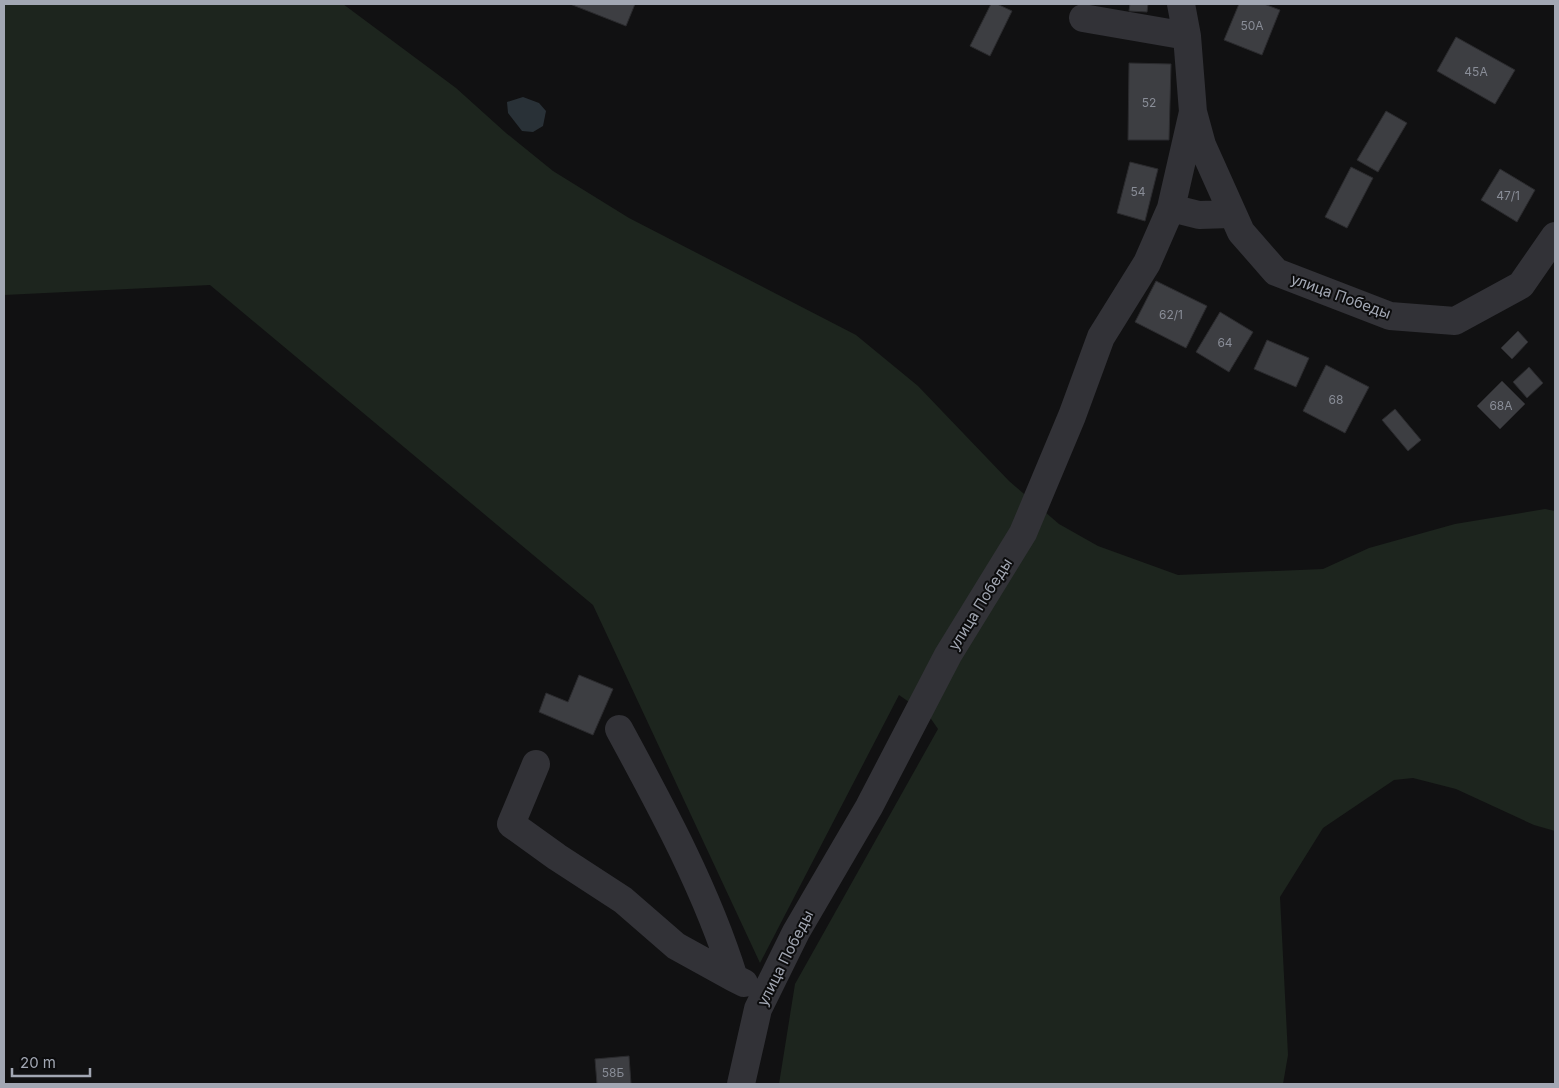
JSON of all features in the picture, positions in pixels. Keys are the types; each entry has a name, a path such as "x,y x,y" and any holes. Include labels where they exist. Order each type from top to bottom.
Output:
{"street":[{"name":"улица Победы","path":"1181,4 1187,36 1192,112 1202,145 1231,214 1241,232 1276,272 1390,316 1455,321 1521,285 1555,236"},
{"path":"1083,18 1187,36"},
{"name":"улица Победы","path":"741,1084 758,1009 796,932 869,807 948,655 1023,533 1072,416 1101,338 1147,262 1171,208 1192,112"},
{"path":"1171,208 1200,215 1231,214"},
{"path":"619,729 691,865 722,940 734,978"},
{"path":"536,764 511,824 623,900 676,946 765,994"}],"shaded area":[{"path":"4,4 343,4 456,88 506,133 553,171 629,218 856,335 918,386 1009,481 1059,524 1098,546 1178,575 1323,569 1369,548 1455,524 1545,509 1555,511 1555,831 1534,825 1456,789 1413,778 1394,780 1323,828 1280,897 1288,1055 1283,1084 779,1084 795,984 938,729 929,716 899,695 760,963 593,605 210,285 4,295"},
{"path":"523,97 539,103 546,111 543,126 533,132 522,131 508,113 507,102"}],"building":[{"path":"570,4 635,4 626,26"},
{"path":"991,4 997,4 1012,11 990,56 970,46"},
{"path":"1130,4 1148,4 1147,12 1129,11"},
{"path":"1239,4 1264,4 1280,10 1262,55 1224,40"},
{"path":"1456,37 1515,70 1495,104 1437,71"},
{"path":"1129,63 1171,64 1169,140 1128,140"},
{"path":"1386,111 1407,123 1378,172 1357,160"},
{"path":"1130,162 1158,169 1145,221 1117,213"},
{"path":"1351,167 1373,178 1347,228 1325,217"},
{"path":"1500,169 1535,190 1517,222 1481,200"},
{"path":"1156,281 1207,306 1186,348 1135,322"},
{"path":"1220,312 1253,332 1229,372 1196,352"},
{"path":"1518,331 1528,342 1512,359 1501,348"},
{"path":"1267,340 1309,358 1296,387 1254,369"},
{"path":"1326,365 1369,387 1345,433 1303,411"},
{"path":"1529,367 1543,383 1527,398 1513,382"},
{"path":"1502,381 1525,404 1500,429 1477,406"},
{"path":"1395,409 1421,440 1408,451 1382,420"},
{"path":"579,675 613,689 593,735 539,712 546,693 568,702"},
{"path":"629,1056 631,1084 597,1084 595,1059"}]}
